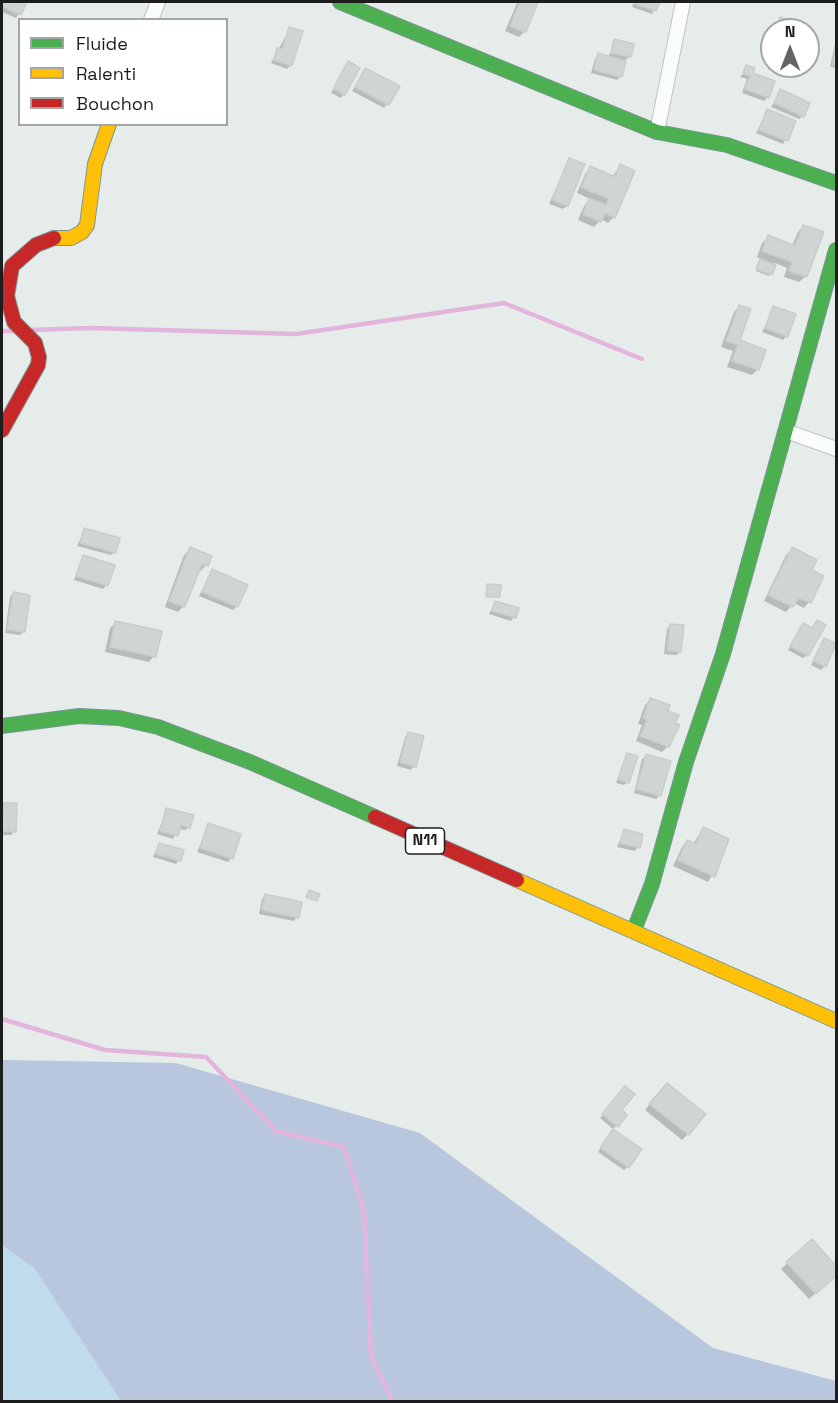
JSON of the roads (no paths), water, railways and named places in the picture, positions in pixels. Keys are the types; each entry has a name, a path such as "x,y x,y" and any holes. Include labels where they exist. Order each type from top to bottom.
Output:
{"main road":[{"path":"340,2 657,132 727,145 837,183"},
{"path":"2,430 38,365 39,357 35,343 14,322 7,296 12,266 36,245 54,238 71,238 82,232 87,225 95,164 108,126"},
{"path":"634,930 652,884 686,762 723,654 837,250"},
{"name":"N11","path":"2,726 79,716 119,718 158,727 250,762 837,1021"}],"street":[{"path":"152,18 158,2"},
{"path":"657,132 683,2"},
{"path":"786,431 837,449"}],"waterway":[{"path":"30,330 92,328 296,334 504,303 642,359"},
{"path":"2,331 13,331"},
{"path":"2,1019 105,1050 206,1057 276,1131 344,1147 364,1211 371,1356 393,1402"}]}
